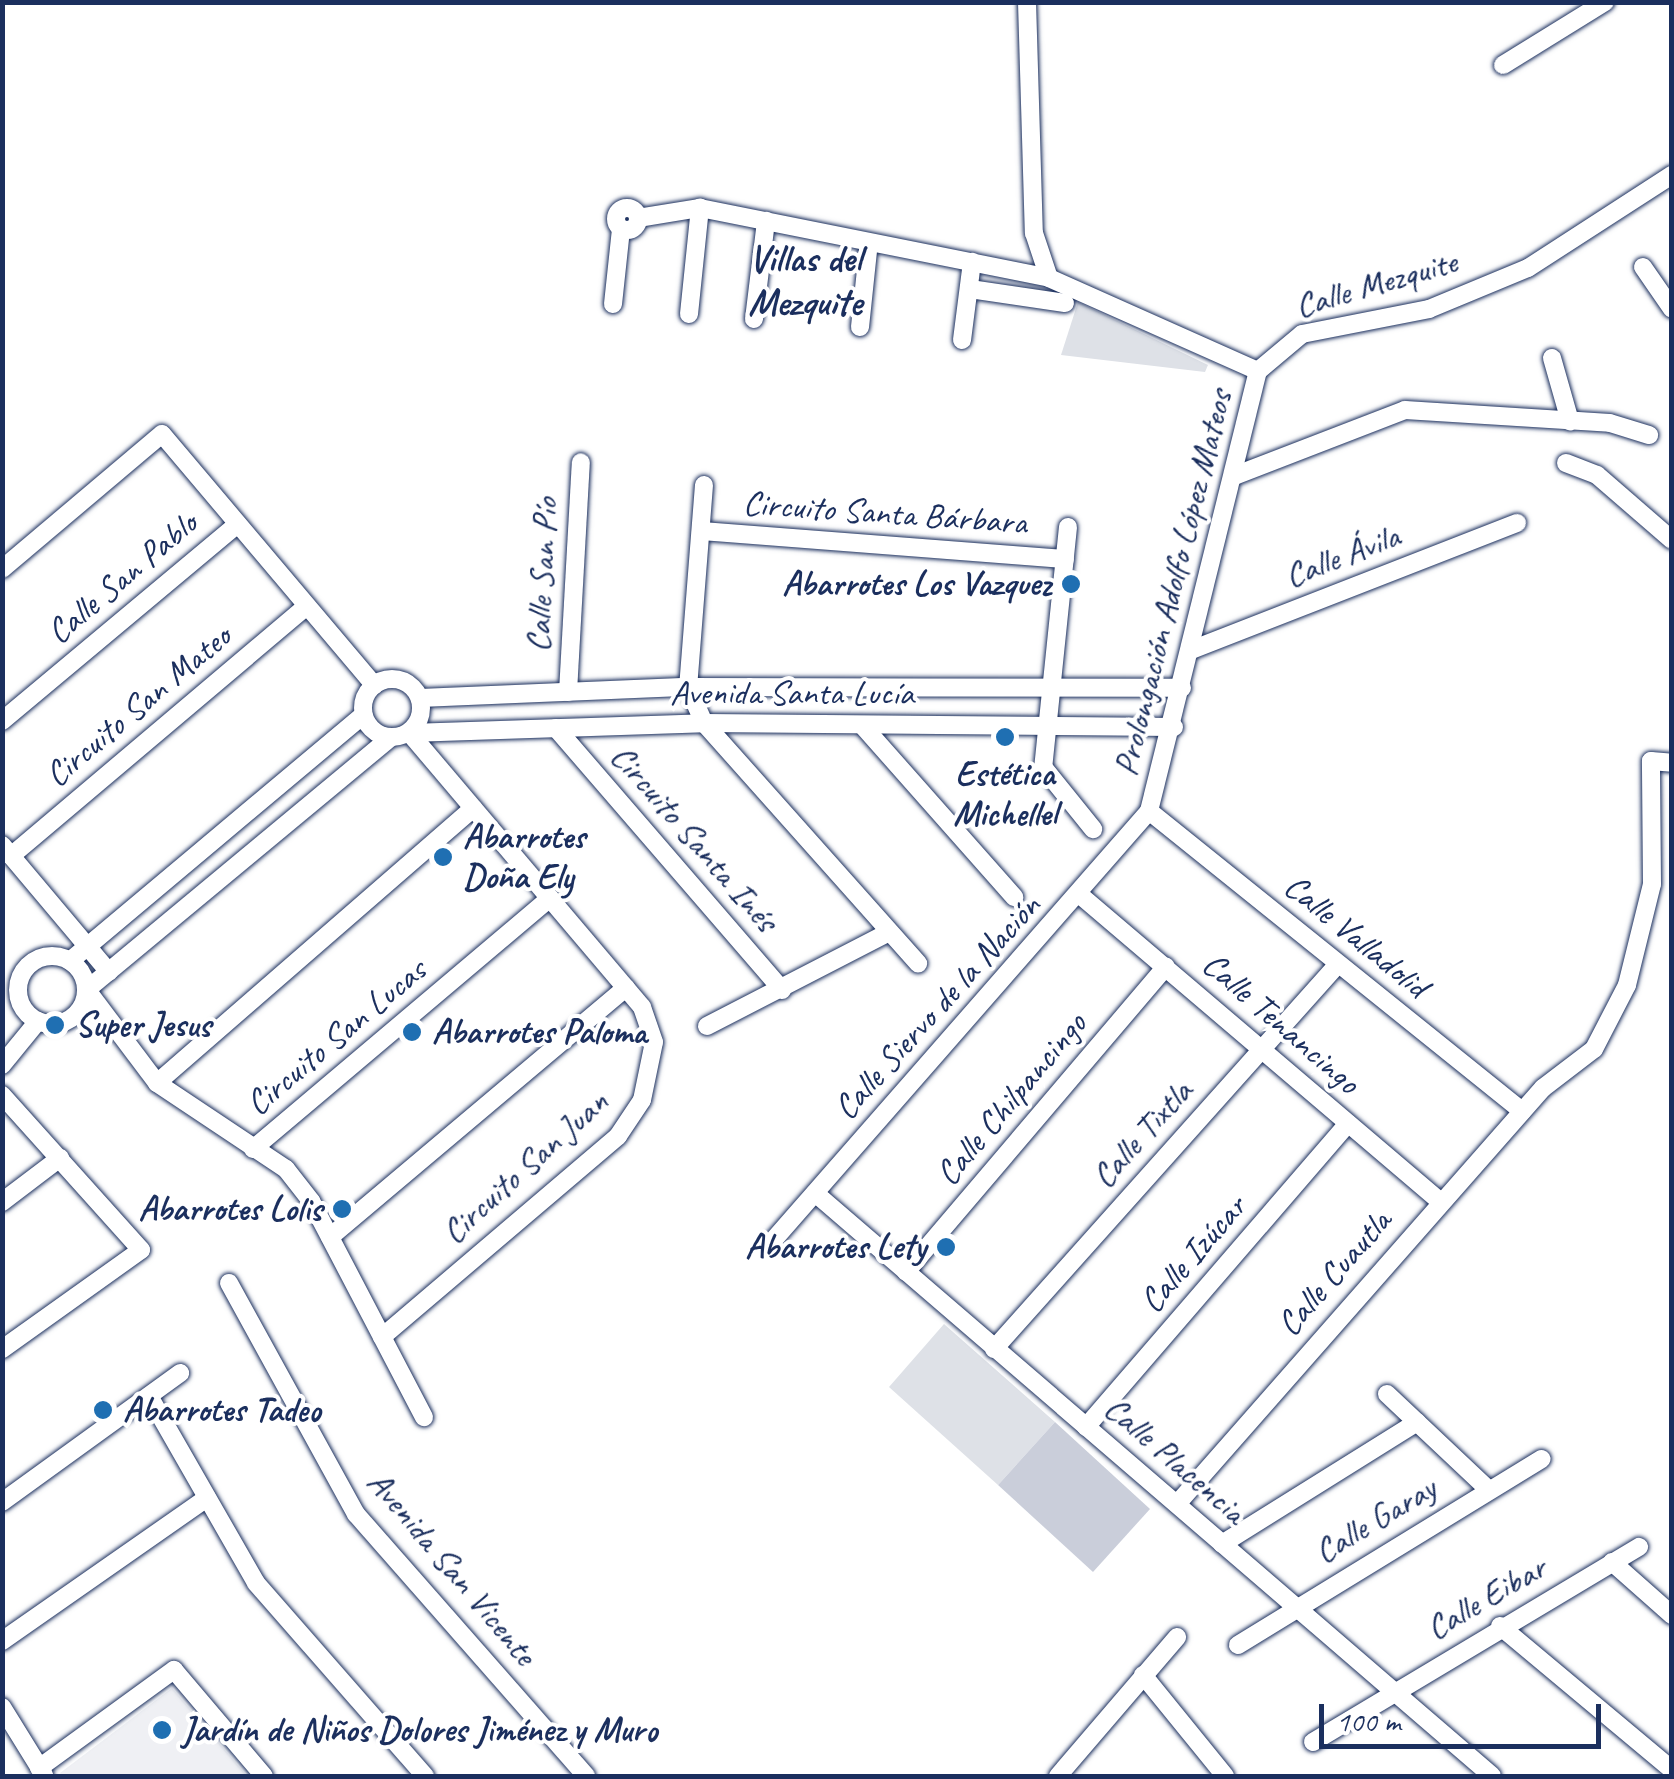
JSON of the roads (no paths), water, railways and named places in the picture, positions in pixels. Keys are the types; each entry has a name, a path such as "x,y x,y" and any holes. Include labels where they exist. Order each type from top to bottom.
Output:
{"street":[{"path":"1027,2 1034,233 1049,278"},
{"path":"1503,65 1606,2"},
{"name":"Calle Mezquite","path":"1258,371 1302,334 1430,310 1528,268 1672,174"},
{"path":"613,304 620,210 638,218 700,208 1049,278 1258,371"},
{"path":"689,314 700,208"},
{"path":"754,319 766,221"},
{"path":"860,327 870,242"},
{"path":"962,340 972,262"},
{"path":"1643,267 1668,298"},
{"path":"970,289 1064,303"},
{"path":"1552,358 1570,421"},
{"name":"Prolongación Adolfo López Mateos","path":"1149,811 1174,728 1258,371"},
{"path":"1234,476 1405,410 1570,421 1649,435"},
{"path":"2,569 162,434 374,685"},
{"name":"Calle San Pío","path":"568,692 581,462"},
{"path":"1566,463 1596,475 1672,540"},
{"name":"Circuito Santa Bárbara","path":"688,687 704,485"},
{"name":"Calle Ávila","path":"1191,650 1517,523"},
{"name":"Calle San Pablo","path":"2,721 238,524"},
{"name":"Circuito Santa Bárbara","path":"1068,527 1043,767 1093,829"},
{"name":"Circuito Santa Bárbara","path":"701,531 1065,559"},
{"name":"Circuito San Mateo","path":"109,972 7,851 307,606"},
{"path":"374,685 400,680 420,698 410,733"},
{"path":"19,985 38,959 70,961 88,947 364,715 374,685"},
{"path":"688,687 704,723 918,964"},
{"name":"Avenida Santa Lucía","path":"420,698 688,687 1182,688"},
{"path":"364,715 390,738"},
{"name":"Avenida Santa Lucía","path":"410,733 704,723 1174,728"},
{"path":"862,724 1014,897"},
{"name":"Circuito Santa Inés","path":"556,728 782,990"},
{"path":"2,1065 38,1021 71,1019 86,990 390,738 410,733"},
{"path":"410,733 626,988"},
{"name":"Calle Cuautla","path":"1177,1504 1543,1088 1594,1050 1627,985 1652,884 1651,761 1672,762"},
{"path":"157,1082 473,808"},
{"name":"Calle Siervo de la Nación","path":"770,1244 1149,811"},
{"name":"Calle Valladolid","path":"1149,811 1522,1111"},
{"path":"222,834 244,860"},
{"name":"Calle Tenancingo","path":"1080,894 1440,1201"},
{"name":"Circuito San Lucas","path":"86,990 157,1082 253,1149 550,898"},
{"path":"707,1026 887,932"},
{"path":"70,961 86,990"},
{"name":"Calle Tixtla","path":"994,1348 1338,964"},
{"name":"Calle Chilpancingo","path":"906,1272 1166,967"},
{"path":"2,972 19,985 38,1021"},
{"name":"Circuito San Juan","path":"330,1237 626,988 654,1042 629,1121 382,1336"},
{"path":"2,1095 140,1250 2,1349"},
{"name":"Calle Izúcar","path":"1086,1427 1348,1123"},
{"path":"253,1149 286,1169 330,1237 424,1417"},
{"path":"2,1202 60,1158"},
{"name":"Calle Placencia","path":"816,1193 1488,1776"},
{"name":"Avenida San Vicente","path":"229,1283 356,1514 586,1776"},
{"path":"2,1502 180,1373"},
{"path":"1387,1394 1489,1490"},
{"path":"149,1396 256,1583 425,1776"},
{"path":"1222,1544 1417,1422"},
{"name":"Calle Garay","path":"1238,1645 1295,1606 1541,1459"},
{"path":"2,1642 207,1498"},
{"name":"Calle Eibar","path":"1312,1742 1392,1690 1639,1547"},
{"path":"1612,1562 1672,1615"},
{"path":"1500,1626 1672,1770"},
{"path":"1058,1776 1177,1637"},
{"path":"2,1708 42,1772 174,1670 264,1776"},
{"path":"1143,1675 1224,1776"}],"place":[{"name":"Abarrotes Los Vazquez","path":"1071,584"},
{"name":"Estética Michellel","path":"1005,737"},
{"name":"Abarrotes Doña Ely","path":"443,857"},
{"name":"Super Jesus","path":"55,1025"},
{"name":"Abarrotes Paloma","path":"412,1032"},
{"name":"Abarrotes Lolis","path":"342,1209"},
{"name":"Abarrotes Lety","path":"946,1247"},
{"name":"Abarrotes Tadeo","path":"103,1410"},
{"name":"Jardín de Niños Dolores Jiménez y Muro","path":"162,1730"}],"district":[{"name":"Villas del Mezquite","path":"805,281"}]}
